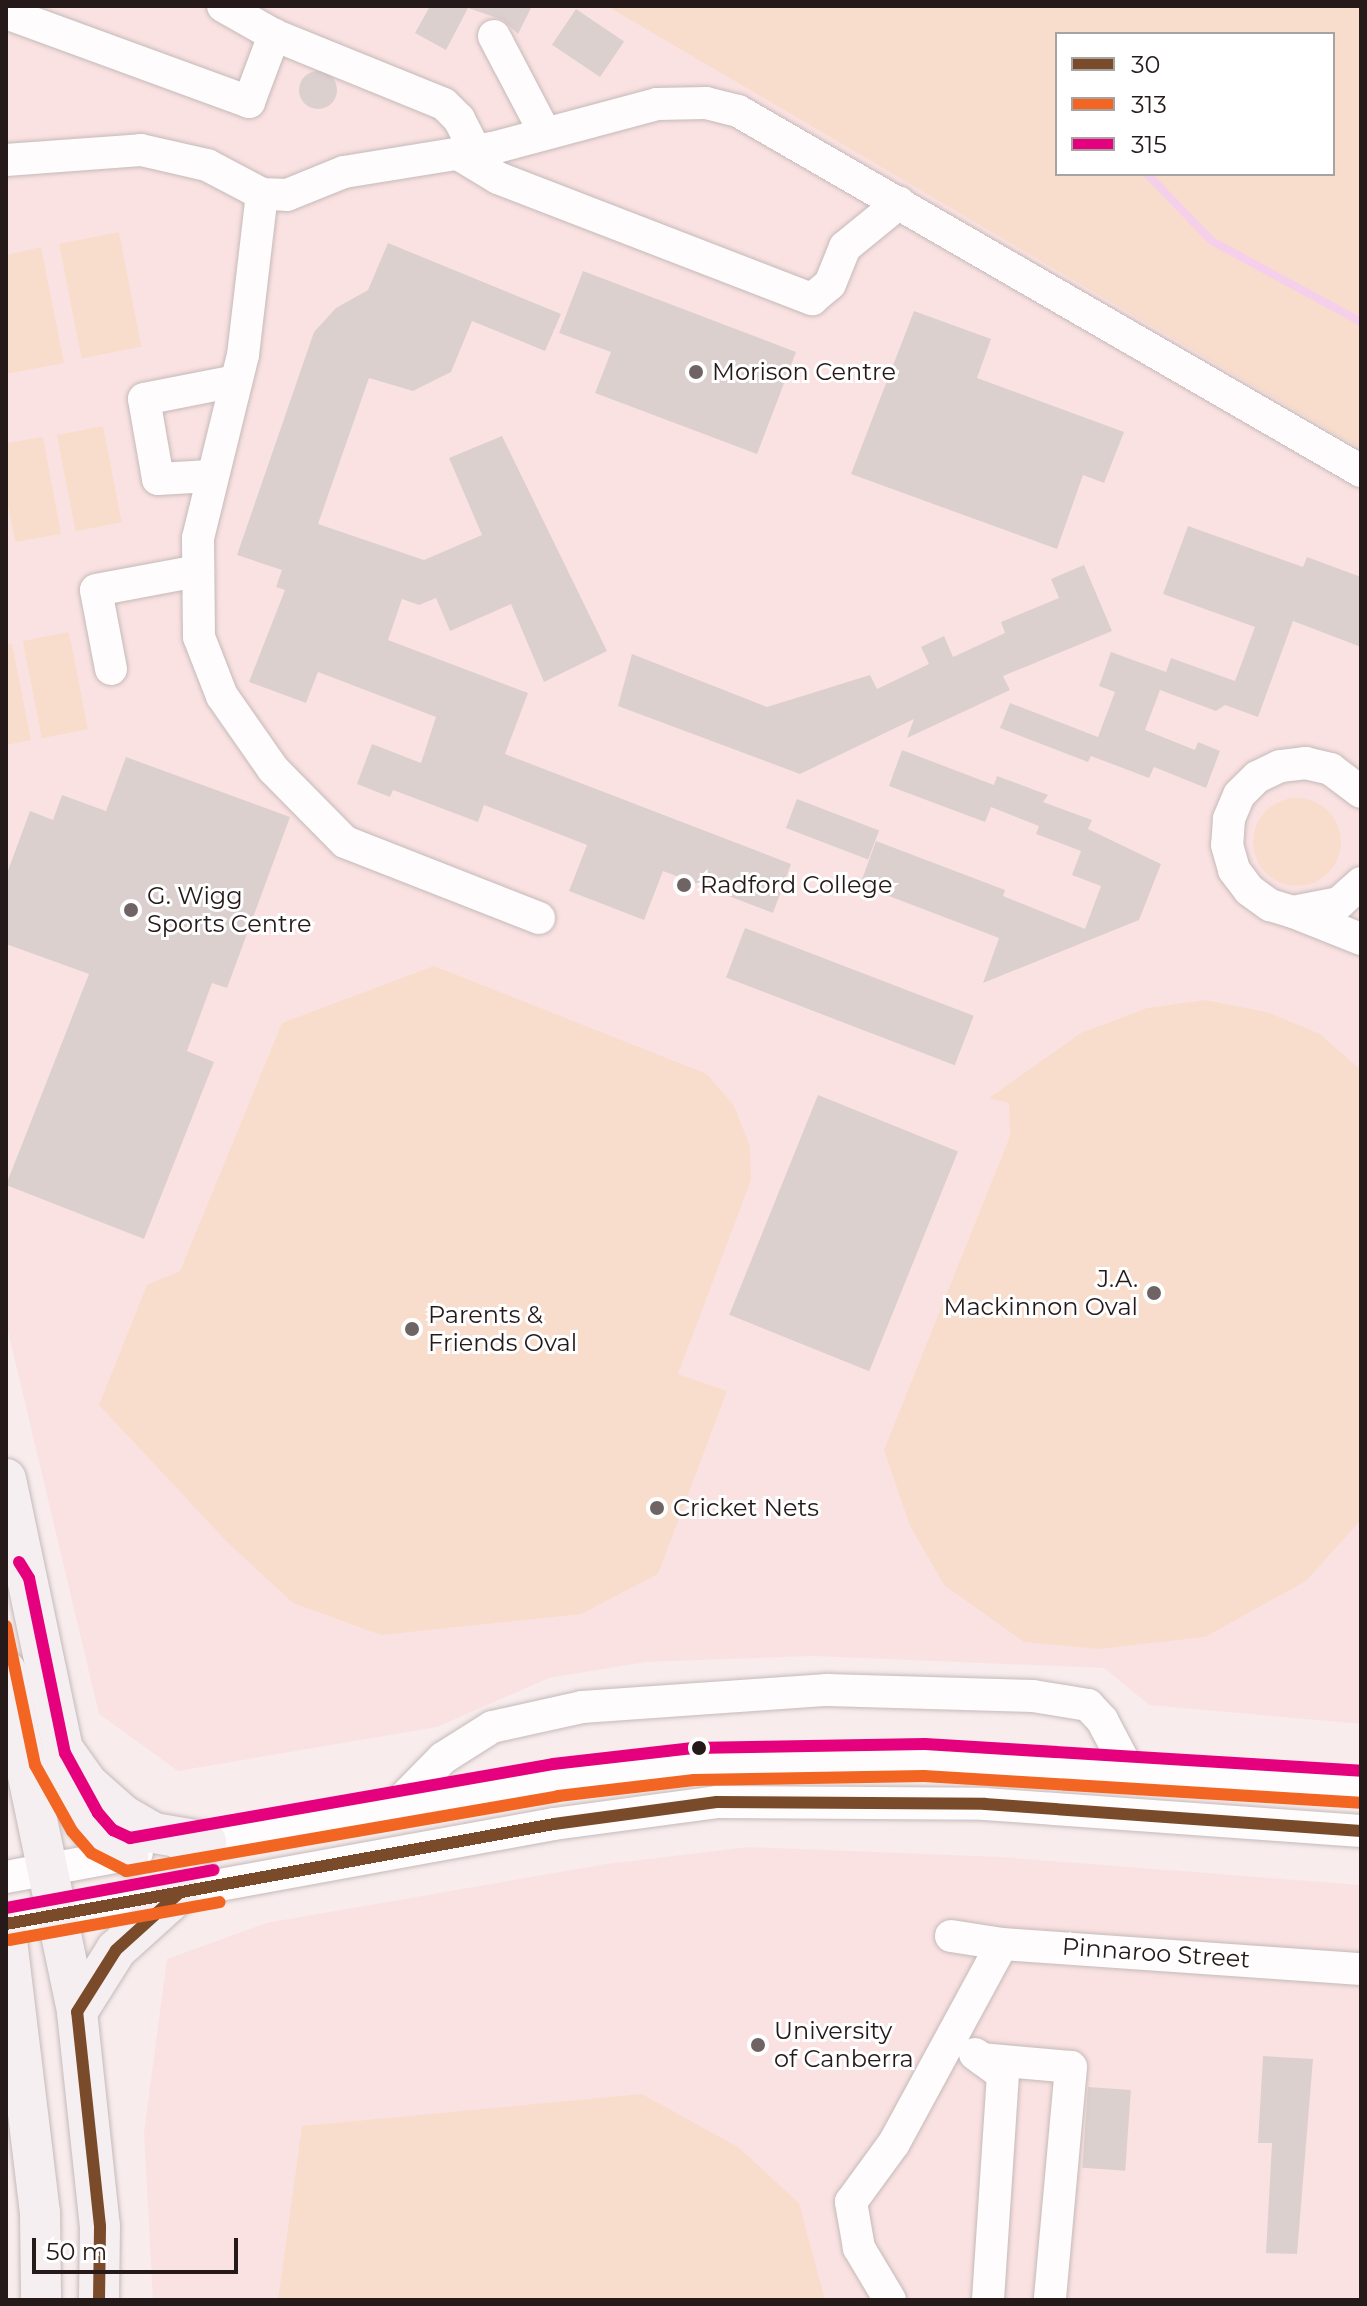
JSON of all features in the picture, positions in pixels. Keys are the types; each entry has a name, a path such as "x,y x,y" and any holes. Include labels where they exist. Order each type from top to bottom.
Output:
{"main road":[{"path":"6,1479 63,1749 88,1784 123,1815 154,1833 206,1842"},
{"path":"6,1572 13,1581 50,1759 85,1822 103,1843 128,1855"},
{"path":"6,1671 77,2012 100,2226 99,2300"},
{"path":"77,2012 116,1950 179,1893"},
{"path":"6,1932 40,2213 41,2300"}],"street":[{"path":"223,6 274,35 444,104 459,119 468,153 498,178 812,299 830,284 845,247 899,203"},
{"path":"6,13 249,102 274,35"},
{"path":"494,36 545,133"},
{"path":"6,160 141,150 207,165 262,194 287,195 344,172 468,153 657,104 706,103 738,111 1361,471"},
{"path":"262,194 236,381 210,476 198,538 199,637 222,696 283,780 345,842 539,918"},
{"path":"210,476 158,479 144,399 236,381"},
{"path":"111,669 96,590 198,571"},
{"path":"1361,792 1331,769 1306,763 1269,771 1239,795 1229,819 1227,845 1234,870 1249,890 1270,905 1361,939"},
{"path":"1293,912 1339,903 1361,883"},
{"path":"394,1808 443,1758 492,1727 582,1707 827,1690 1033,1696 1088,1705 1102,1720 1130,1773"},
{"path":"6,1877 394,1808 693,1764 924,1760 1361,1787"},
{"path":"6,1924 554,1824 717,1802 954,1802 1361,1831"},
{"name":"Pinnaroo Street","path":"951,1936 1002,1944 1361,1969"},
{"path":"890,2300 859,2248 851,2202 894,2143 1002,1944"},
{"path":"951,2035 1003,2074 988,2300"},
{"path":"982,2059 1071,2067 1050,2300"}],"shaded area":[{"name":"Radford College","path":"6,6 611,6 1361,447 1361,1724 1149,1705 1104,1668 814,1656 646,1662 549,1678 437,1727 178,1771 99,1714 6,1323"},
{"path":"607,6 1361,6 1361,449"},
{"path":"119,232 141,347 81,358 59,244"},
{"path":"41,247 64,363 6,374 6,255"},
{"path":"103,426 122,522 76,531 57,435"},
{"path":"43,437 61,534 15,542 6,494 6,443"},
{"path":"69,632 88,729 42,738 23,641"},
{"path":"12,644 31,740 6,745 6,645"},
{"path":"1288,798 1306,798 1322,805 1334,817 1341,833 1341,851 1334,867 1322,879 1306,886 1288,886 1272,879 1260,867 1253,851 1253,833 1260,817 1272,805"},
{"name":"Parents & Friends Oval","path":"434,966 707,1074 734,1106 750,1146 751,1180 678,1374 727,1391 658,1574 581,1614 381,1635 293,1603 228,1543 99,1405 147,1285 180,1271 282,1023"},
{"name":"J.A. Mackinnon Oval","path":"1205,1000 1267,1012 1320,1034 1361,1070 1361,1520 1306,1581 1205,1637 1098,1649 1024,1642 944,1585 910,1526 884,1450 1010,1136 1009,1103 989,1098 1081,1033 1147,1008"},
{"name":"University of Canberra","path":"749,1847 1001,1857 1361,1885 1361,2300 153,2300 144,2132 167,1959 266,1923 606,1864"},
{"path":"642,2094 738,2147 799,2203 825,2300 278,2300 302,2126"}],"building":[{"path":"430,6 532,6 518,34 503,20 468,8 446,50 415,33"},
{"path":"576,9 624,41 600,77 552,45"},
{"path":"318,71 332,76 337,90 332,104 318,109 304,104 299,90 304,76"},
{"path":"388,243 561,314 545,351 472,321 451,372 413,391 369,378 318,524 424,560 482,535 449,458 502,436 607,651 544,682 511,604 450,631 436,598 419,605 402,599 388,640 528,693 505,754 791,864 773,913 663,871 644,920 569,891 587,845 484,805 478,822 393,790 390,797 357,784 372,744 421,763 436,717 318,672 306,703 249,682 285,590 276,587 282,570 237,555 314,332 336,308 368,290"},
{"name":"Morison Centre","path":"583,271 796,352 757,454 595,393 611,352 559,333"},
{"path":"914,311 991,339 977,378 1124,432 1104,483 1083,475 1057,549 851,474"},
{"path":"1188,526 1303,567 1307,557 1361,577 1361,647 1293,621 1258,717 1225,705 1216,711 1160,690 1145,730 1195,750 1198,742 1220,751 1206,788 1154,767 1149,778 1091,756 1088,762 1000,728 1010,703 1098,737 1115,692 1099,686 1111,652 1166,672 1171,658 1235,681 1255,627 1163,594"},
{"path":"1084,565 1112,631 1003,676 1010,690 907,738 914,719 800,774 618,706 632,654 767,707 870,675 877,689 929,664 921,647 944,636 953,657 1005,633 1001,622 1059,598 1051,579"},
{"path":"902,750 994,785 997,776 1048,795 1043,802 1092,820 1088,829 1161,864 1139,920 983,983 999,938 860,885 876,841 1005,890 1003,896 1085,929 1101,886 1072,875 1081,851 1036,834 1039,826 991,807 985,822 889,786"},
{"path":"126,757 290,817 227,988 212,983 187,1051 214,1062 144,1239 6,1185 89,974 6,944 6,876 30,811 53,820 62,795 106,811"},
{"path":"797,799 879,831 868,859 786,828"},
{"path":"745,928 974,1016 955,1065 726,977"},
{"path":"818,1095 958,1152 869,1371 729,1315"},
{"path":"1263,2056 1313,2059 1297,2254 1266,2253 1272,2143 1258,2143"},
{"path":"1088,2087 1131,2090 1125,2171 1082,2168"}],"waterway":[{"path":"1149,176 1212,241 1361,322"}],"transit line":[{"name":"315","path":"19,1562 29,1578 65,1753 98,1813 113,1830 130,1838 553,1764 693,1748 925,1744 1361,1771"},
{"name":"313","path":"6,1626 35,1765 72,1831 91,1853 126,1871 558,1796 694,1780 924,1776 1360,1803"},
{"name":"30","path":"6,1924 554,1824 717,1802 985,1804 1361,1831"},
{"name":"315","path":"6,1908 214,1870"},
{"name":"30","path":"99,2300 100,2226 77,2012 116,1950 179,1893"},
{"name":"313","path":"9,1940 220,1902"}],"place":[{"name":"Morison Centre","path":"696,372"},
{"name":"Radford College","path":"684,885"},
{"name":"G. Wigg Sports Centre","path":"131,910"},
{"name":"J.A. Mackinnon Oval","path":"1154,1293"},
{"name":"Parents & Friends Oval","path":"412,1329"},
{"name":"Cricket Nets","path":"657,1508"},
{"name":"University of Canberra","path":"758,2045"}]}
